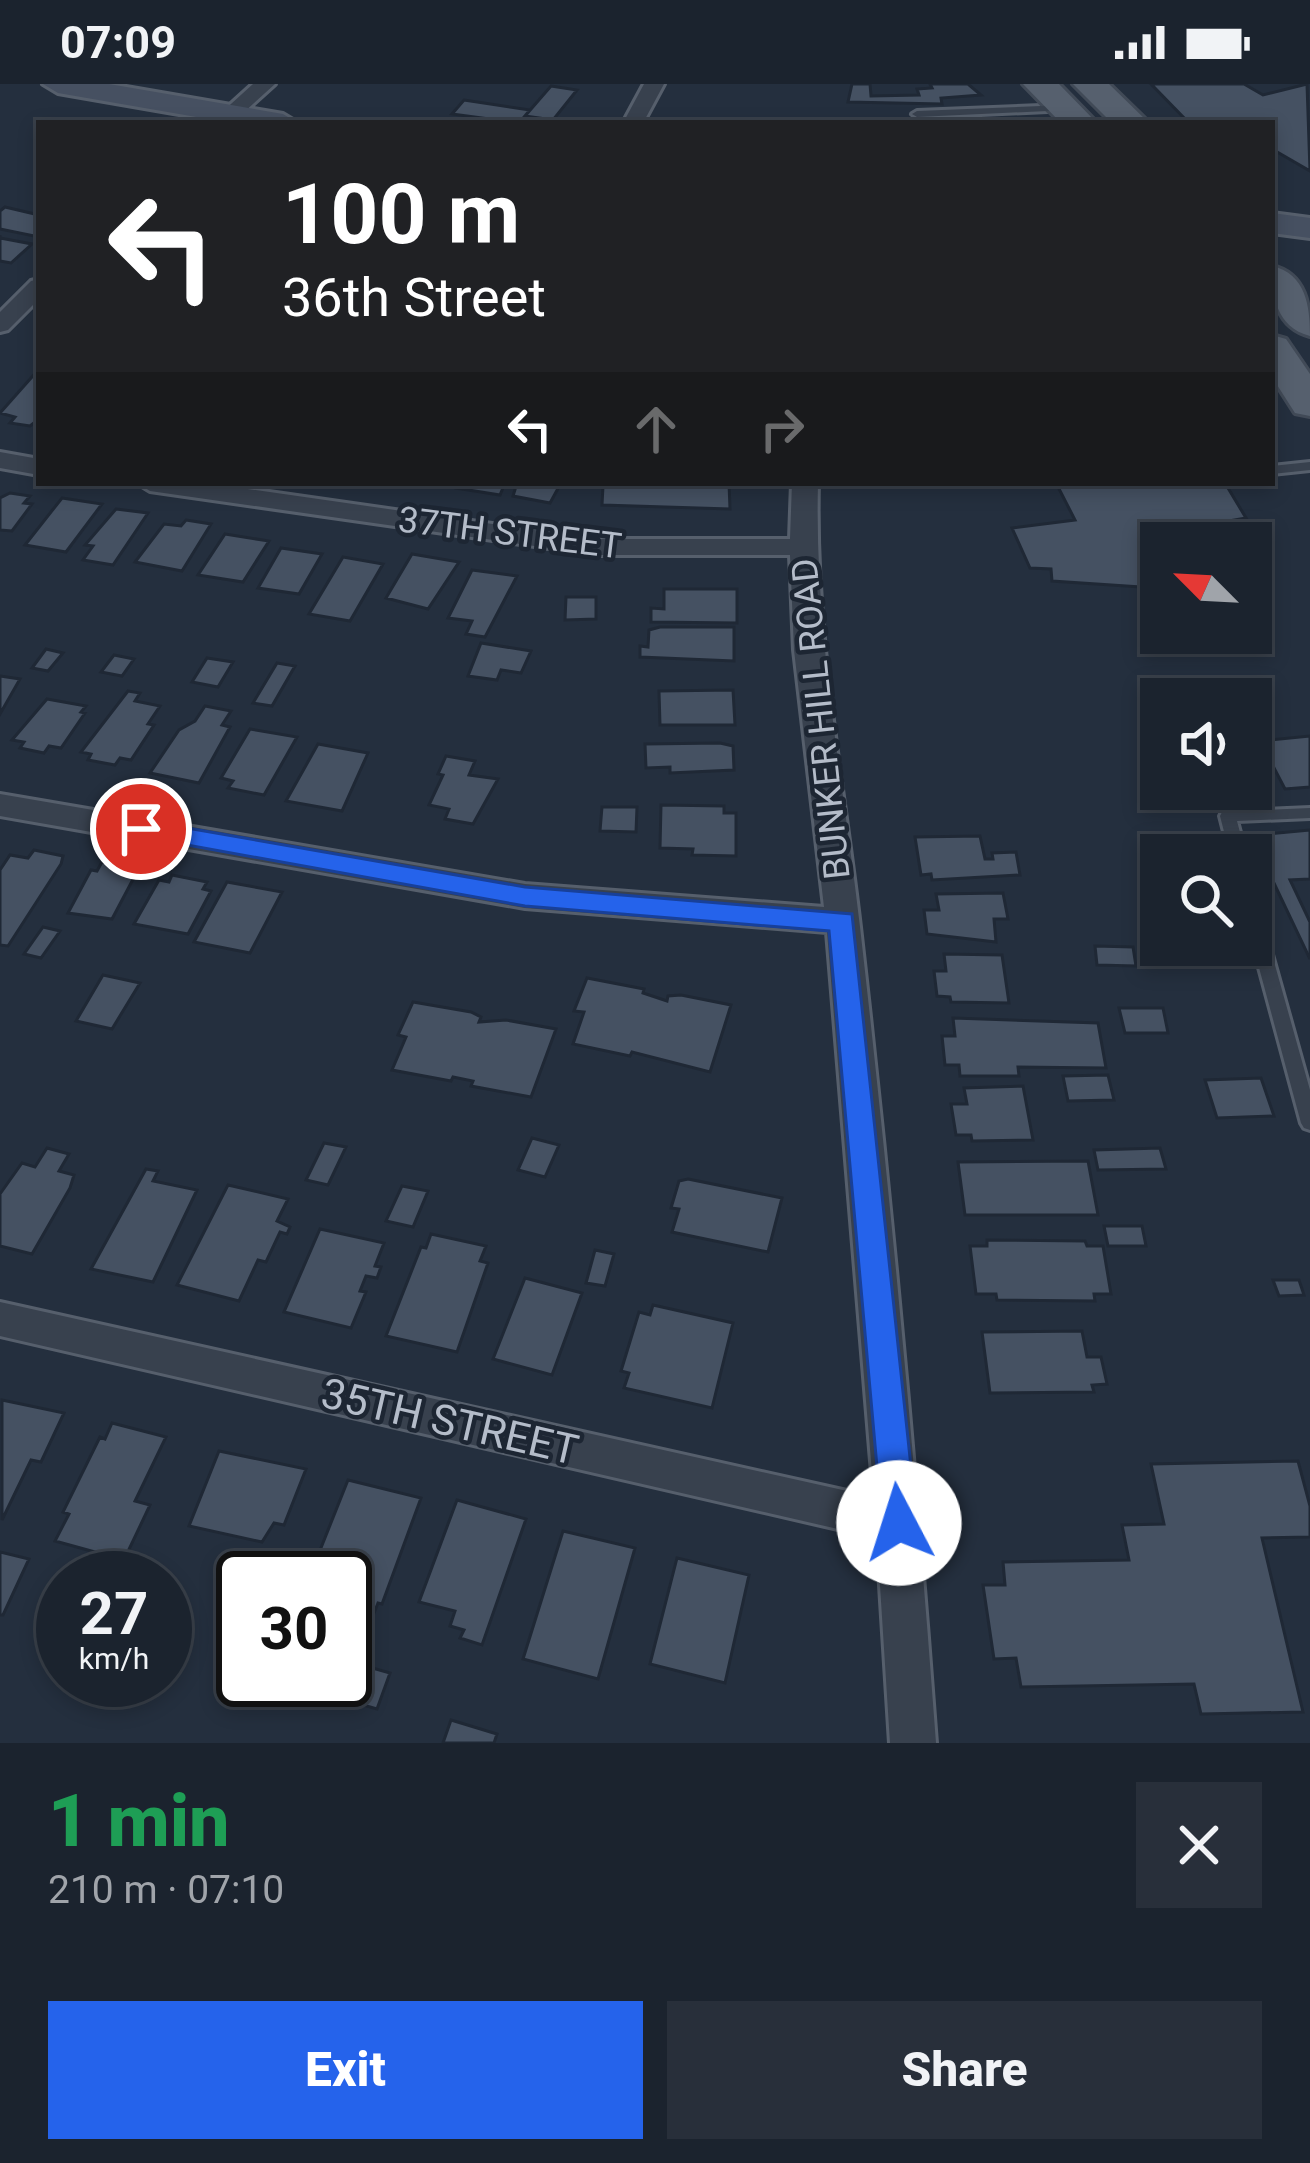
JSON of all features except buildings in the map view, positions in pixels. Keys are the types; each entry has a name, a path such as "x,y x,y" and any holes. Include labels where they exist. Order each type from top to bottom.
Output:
{"main road":[{"path":"58,84 224,119"},
{"path":"1069,100 1124,120"},
{"path":"1275,223 1310,228"},
{"path":"1275,234 1310,239"},
{"path":"1275,281 1310,324"},
{"path":"1276,358 1310,404"}],"street":[{"path":"224,119 266,84"},
{"path":"635,120 654,84"},
{"path":"0,325 36,289"},
{"path":"0,460 36,466"},
{"name":"37TH STREET","path":"171,486 598,547 800,547"},
{"name":"BUNKER HILL ROAD","path":"805,486 800,547 842,922 899,1523 913,1743"},
{"path":"0,805 525,896 842,922"},
{"name":"35TH STREET","path":"0,1319 899,1523"}],"lane":[{"path":"917,114 1015,112 1069,100"},
{"path":"1015,112 1022,120"},
{"path":"1275,470 1310,466"},
{"path":"1233,834 1228,815 1310,813"},
{"path":"1267,966 1310,1124"}],"route":[{"path":"141,829 525,896 842,922 899,1523"}]}
